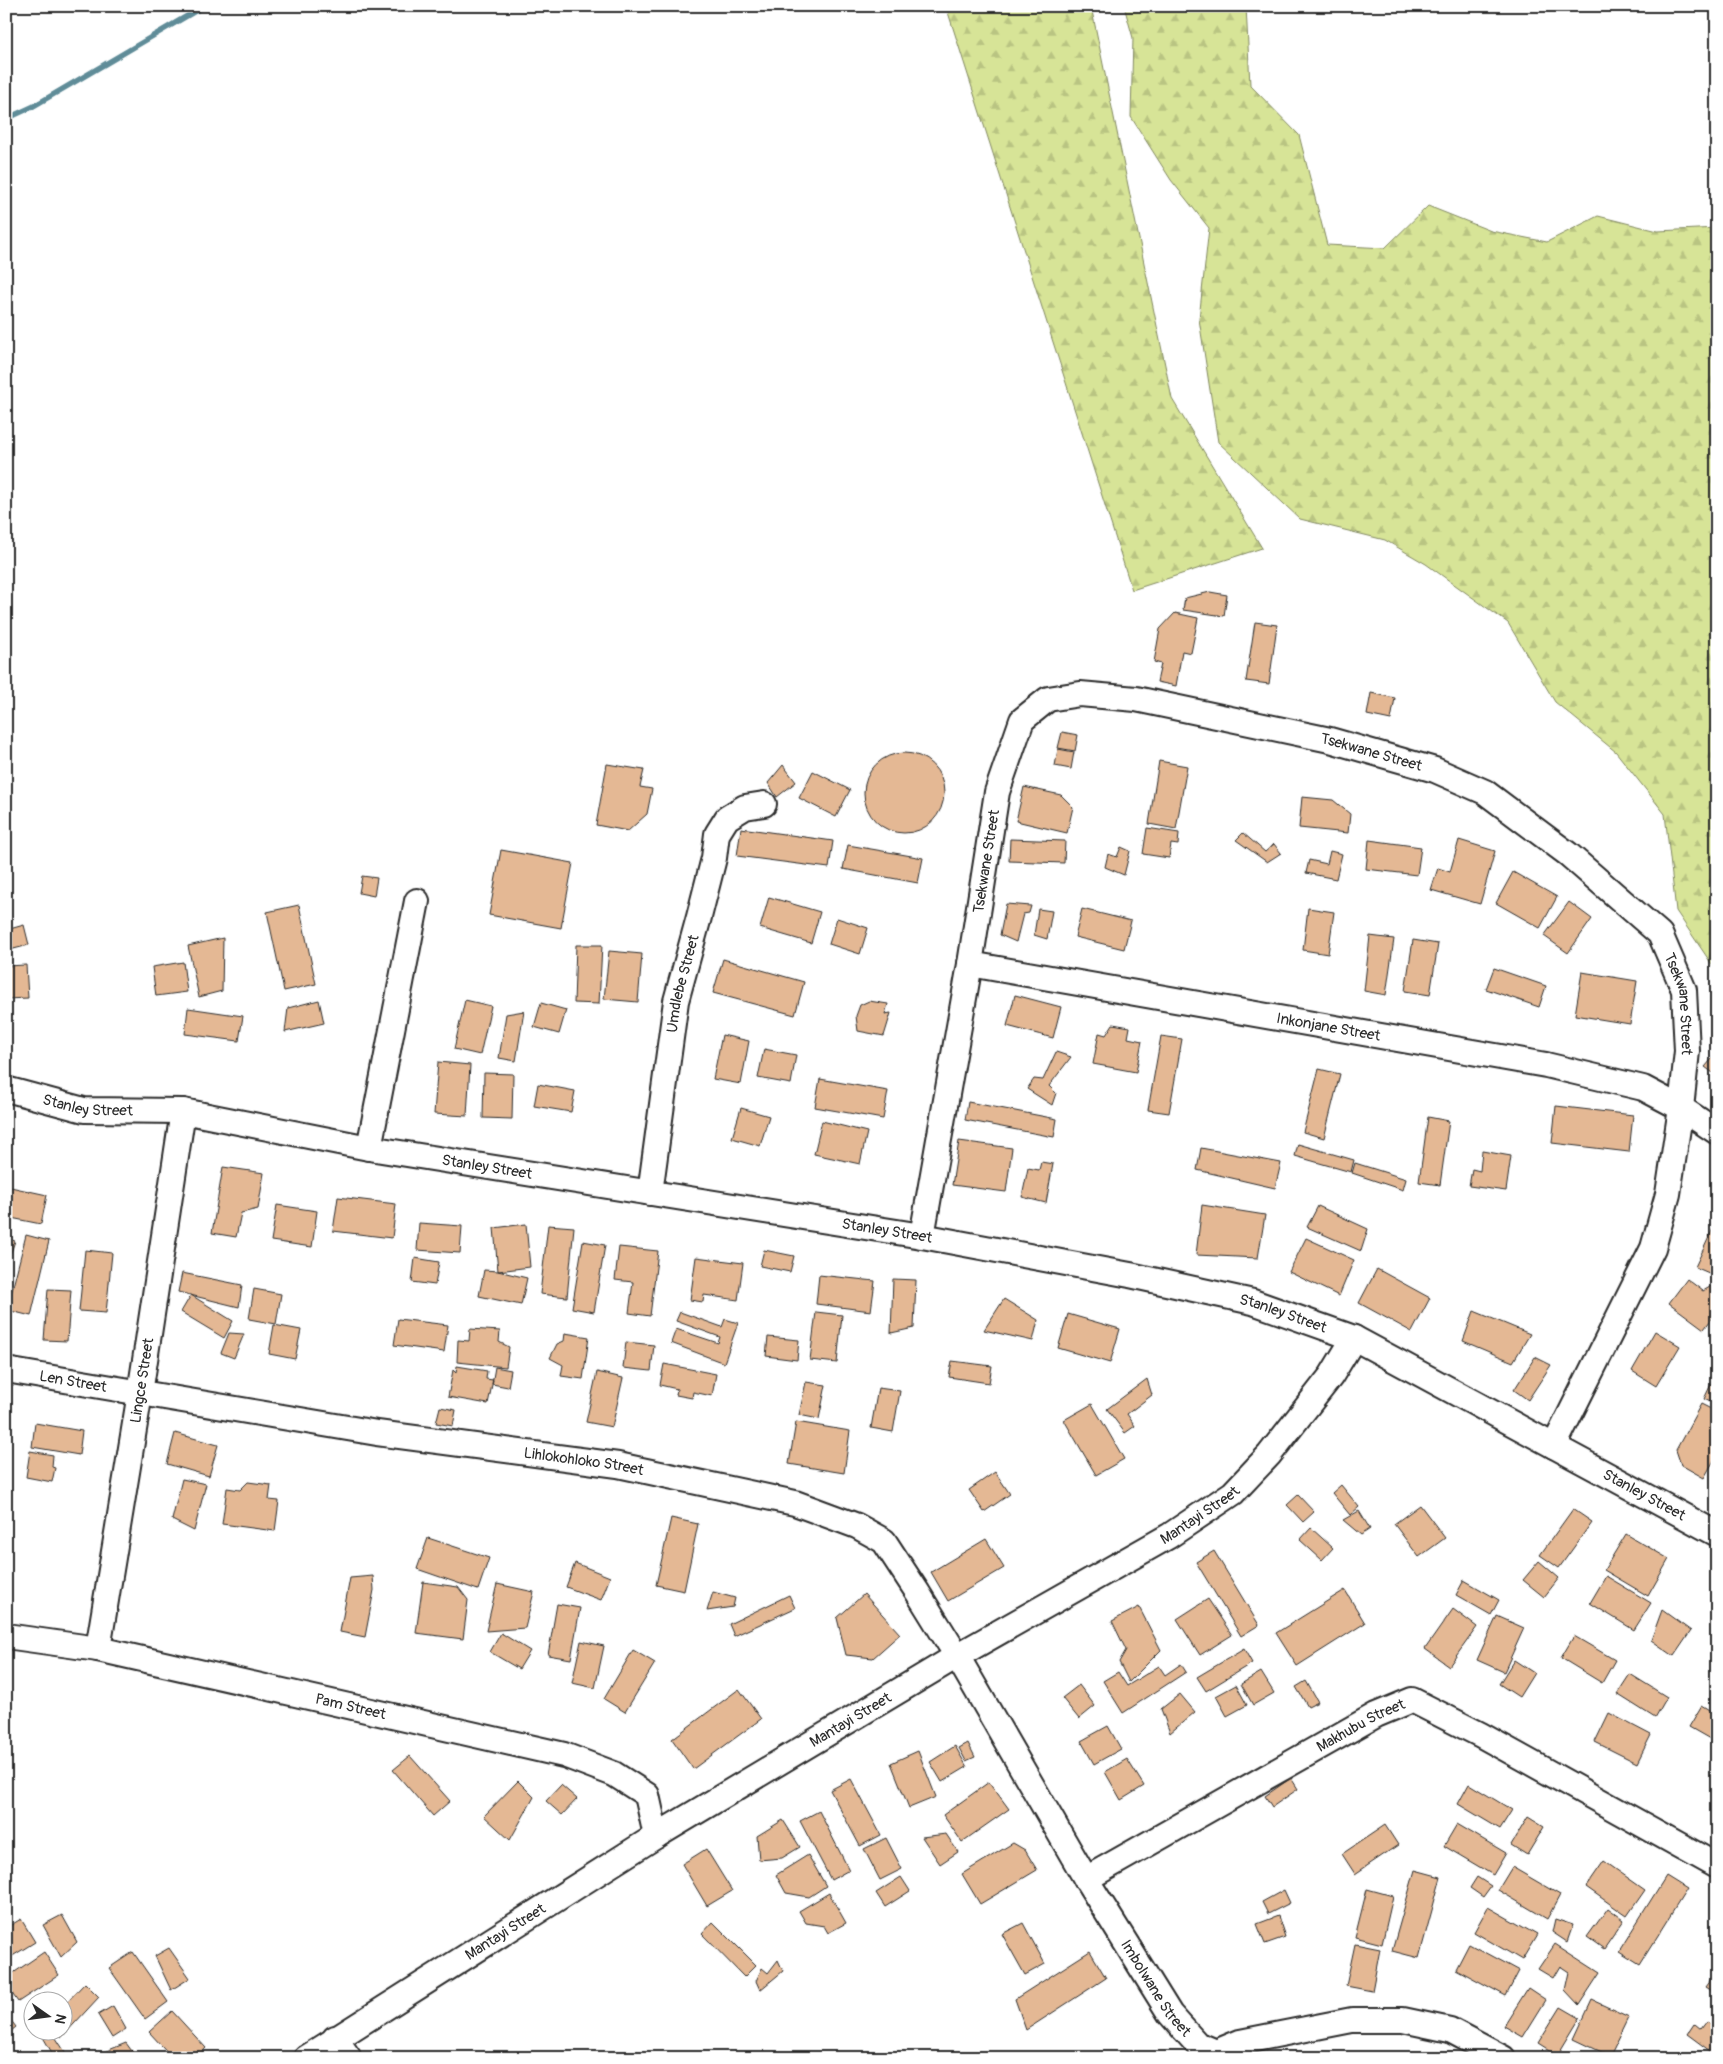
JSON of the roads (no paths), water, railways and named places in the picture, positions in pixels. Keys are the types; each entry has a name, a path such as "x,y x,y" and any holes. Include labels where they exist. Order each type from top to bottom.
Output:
{"street":[{"name":"Tsekwane Street","path":"922,1236 970,964 997,792 1022,720 1048,700 1080,694 1136,699 1339,743 1435,770 1493,797 1568,854 1660,934 1684,990 1687,1051 1681,1108 1668,1194 1653,1248 1554,1446"},
{"name":"Umdlebe Street","path":"650,1194 676,1001 704,900 714,858 717,834 727,818 745,807 764,804"},
{"path":"369,1148 418,901"},
{"name":"Inkonjane Street","path":"970,964 1546,1065 1643,1088 1681,1108 1717,1132"},
{"name":"Stanley Street","path":"6,1089 84,1110 183,1111 369,1148 922,1236 1130,1275 1253,1302 1354,1338 1717,1534"},
{"name":"Lingce Street","path":"98,1648 140,1393 183,1111"},
{"name":"Mantayi Street","path":"306,2058 656,1836 957,1656 1169,1536 1233,1493 1269,1455 1325,1384 1354,1338"},
{"name":"Len Street","path":"6,1370 140,1393"},
{"name":"Lihlokohloko Street","path":"140,1393 377,1433 618,1465 795,1503 857,1526 884,1541 957,1656"},
{"name":"Pam Street","path":"6,1636 98,1648 564,1755 614,1774 647,1795 656,1836"},
{"name":"Imbolwane Street","path":"957,1656 1086,1879 1170,2014 1197,2044 1216,2052 1240,2042 1352,2020 1403,2020 1450,2030 1503,2058"},
{"name":"Makhubu Street","path":"1086,1879 1376,1715 1412,1700 1481,1735 1716,1863"},
{"path":"335,2038 349,2058"}],"waterway":[{"path":"6,119 32,107 204,6"}]}
